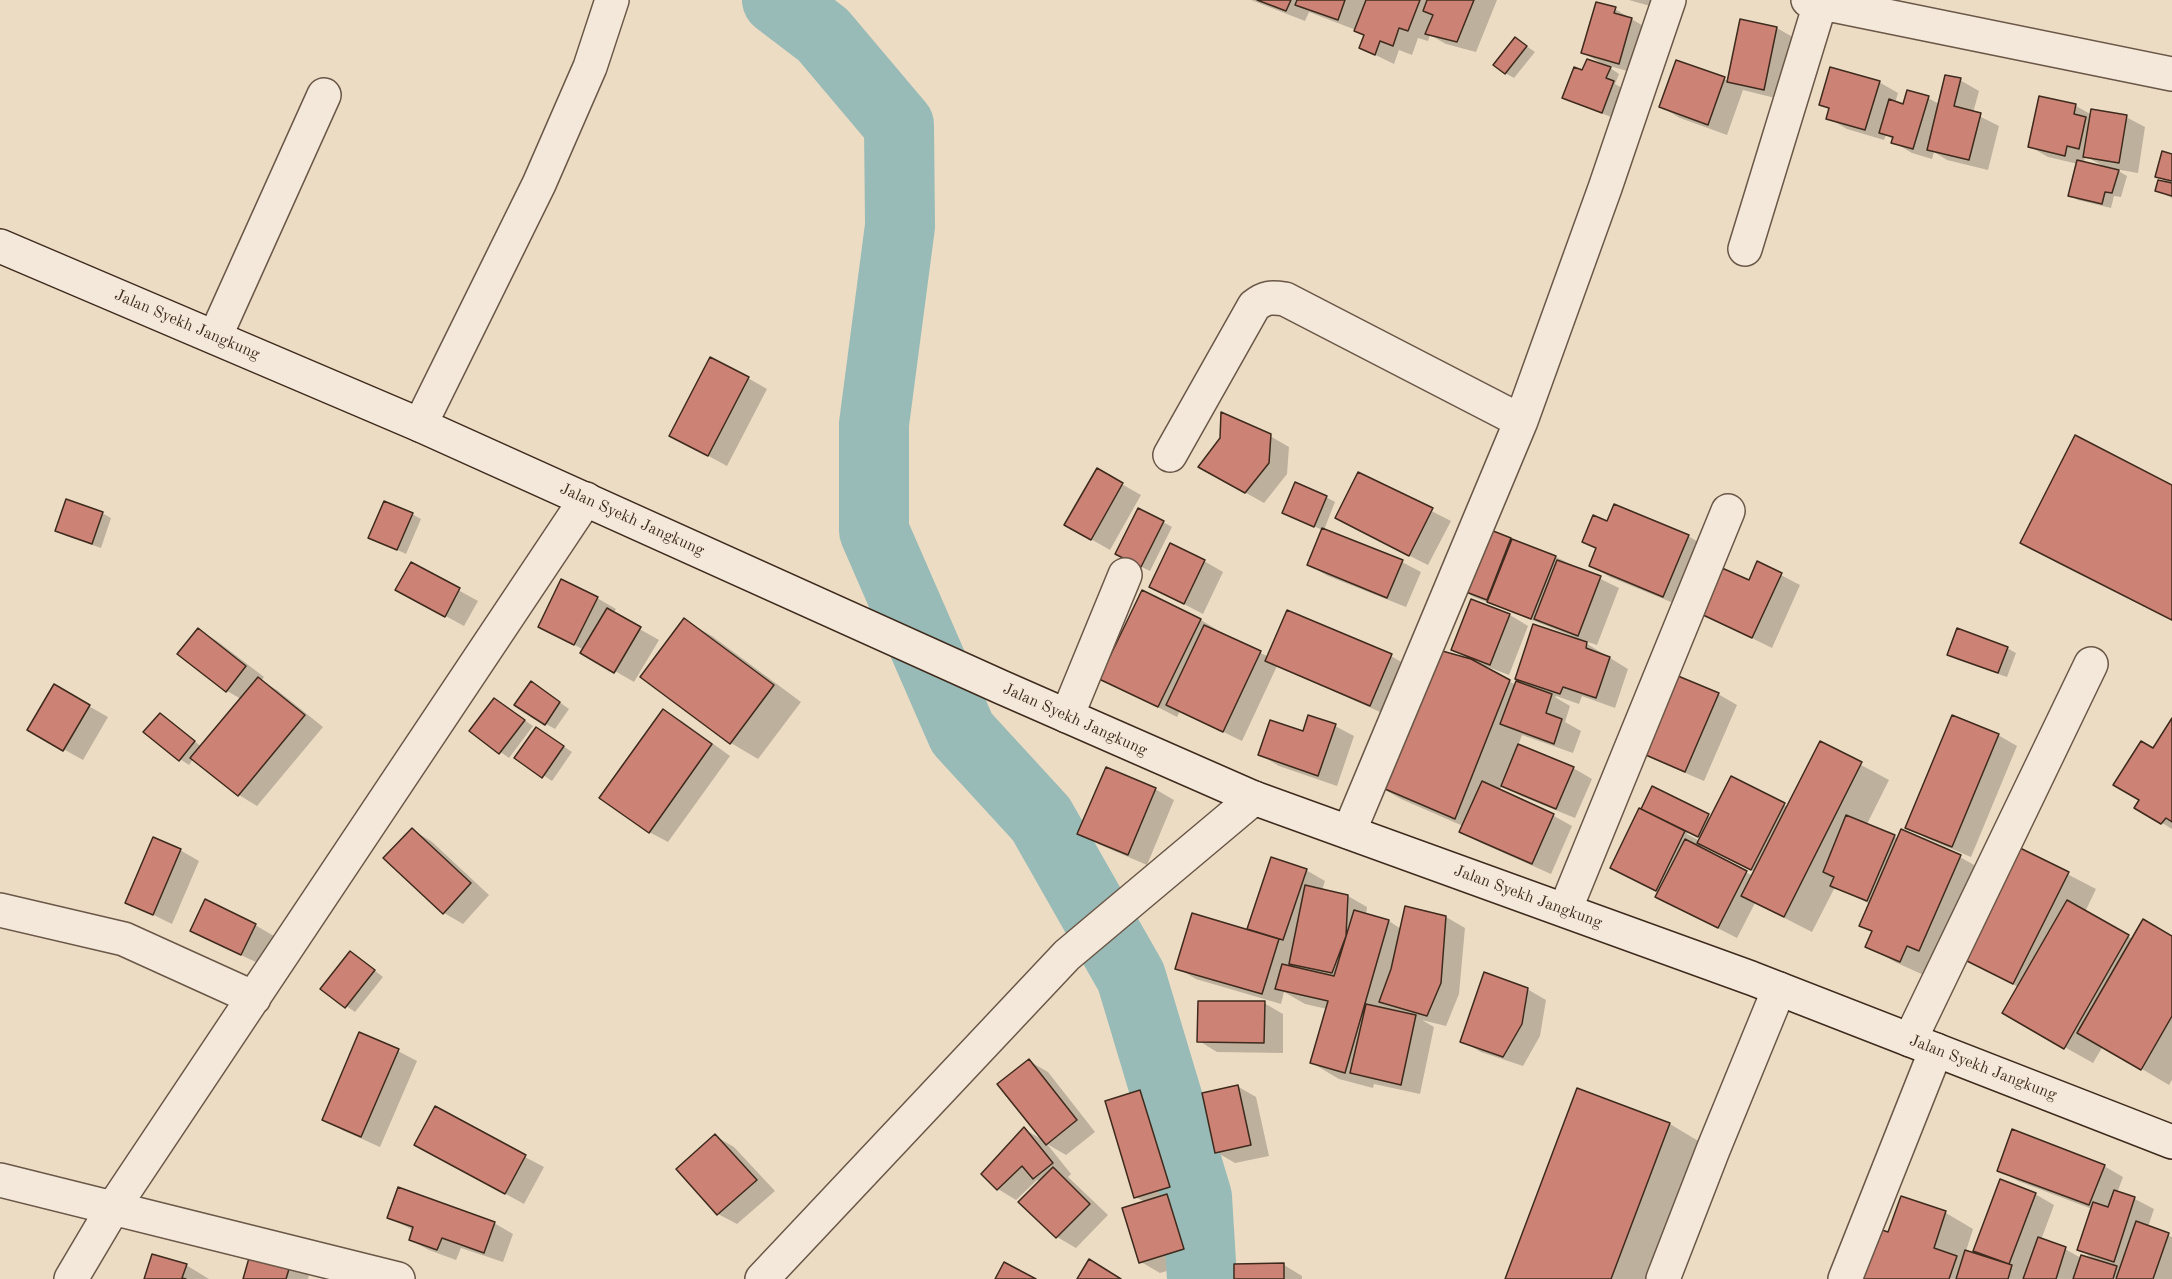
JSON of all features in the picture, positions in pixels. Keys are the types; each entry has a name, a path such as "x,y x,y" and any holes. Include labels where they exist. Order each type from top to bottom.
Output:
{"street":[{"path":"420,425 539,184 590,67 612,0"},
{"path":"1349,832 1521,421 1605,188 1669,0"},
{"path":"1745,249 1814,2 2172,74"},
{"path":"215,337 324,95"},
{"name":"Jalan Syekh Jangkung","path":"0,246 420,425 1001,687 1254,798 1779,989 2172,1142"},
{"path":"1170,455 1254,306 1263,299 1272,297 1285,299 1521,421"},
{"path":"71,1279 113,1208 586,499"},
{"path":"1565,910 1728,512"},
{"path":"1067,716 1125,575"},
{"path":"1845,1279 1923,1045 2091,664"},
{"path":"762,1279 1067,955 1254,798"},
{"path":"0,909 124,939 254,998"},
{"path":"1663,1279 1779,989"},
{"path":"0,1180 398,1279"}],"building":[{"path":"1257,0 1291,0 1286,11"},
{"path":"1297,0 1345,0 1338,20 1295,5"},
{"path":"1366,0 1420,0 1408,31 1399,28 1393,46 1380,41 1375,55 1359,48 1364,35 1354,31"},
{"path":"1427,0 1474,0 1457,42 1425,34 1433,15 1423,11"},
{"path":"1596,2 1616,7 1614,13 1632,18 1619,64 1581,53"},
{"path":"1740,19 1777,27 1764,90 1727,82"},
{"path":"1515,37 1527,46 1505,74 1493,65"},
{"path":"1587,59 1611,67 1606,78 1614,81 1602,113 1562,98 1574,67 1582,70"},
{"path":"1676,60 1725,77 1708,125 1659,107"},
{"path":"1830,67 1880,81 1865,130 1826,119 1829,108 1819,105"},
{"path":"1945,75 1961,78 1954,106 1981,113 1969,160 1927,150"},
{"path":"1907,90 1929,96 1913,149 1891,143 1893,137 1879,133 1889,99 1903,104"},
{"path":"2039,96 2076,104 2074,114 2086,117 2079,149 2067,146 2065,156 2028,147"},
{"path":"2091,109 2127,115 2119,163 2083,157"},
{"path":"2162,151 2172,154 2172,181 2155,177"},
{"path":"2077,160 2119,170 2112,193 2105,192 2102,204 2068,196"},
{"path":"2158,180 2172,183 2172,196 2155,191"},
{"path":"710,357 749,377 708,456 669,436"},
{"path":"1221,412 1271,434 1269,463 1245,493 1198,467 1220,438"},
{"path":"2075,435 2172,485 2172,620 2020,543"},
{"path":"1097,468 1123,483 1091,540 1064,525"},
{"path":"1358,472 1433,508 1409,556 1335,518"},
{"path":"1295,482 1327,496 1314,527 1282,513"},
{"path":"66,499 103,512 92,544 55,531"},
{"path":"384,501 413,513 397,550 368,538"},
{"path":"1614,504 1689,535 1663,597 1589,566 1596,548 1582,542 1593,515 1607,521"},
{"path":"1138,508 1164,521 1141,567 1115,554"},
{"path":"1478,525 1511,538 1487,600 1453,587"},
{"path":"1322,528 1403,560 1387,598 1307,565"},
{"path":"1512,539 1556,556 1531,619 1487,602"},
{"path":"1170,543 1205,560 1184,604 1149,587"},
{"path":"1557,560 1601,576 1578,636 1534,619"},
{"path":"1757,561 1782,573 1752,638 1701,614 1722,568 1749,580"},
{"path":"411,562 460,588 445,617 395,590"},
{"path":"561,579 598,597 574,645 538,627"},
{"path":"1142,590 1201,619 1158,707 1099,679"},
{"path":"1471,599 1510,614 1490,665 1451,650"},
{"path":"607,608 641,627 614,673 580,653"},
{"path":"1287,610 1392,654 1370,706 1265,661"},
{"path":"684,618 774,685 730,744 640,677"},
{"path":"1533,624 1587,642 1586,648 1610,657 1596,698 1563,687 1560,694 1515,679"},
{"path":"1204,625 1261,651 1223,732 1166,705"},
{"path":"198,628 246,666 226,692 177,654"},
{"path":"1957,628 2008,647 1998,673 1947,655"},
{"path":"1428,647 1471,659 1510,680 1455,819 1371,783"},
{"path":"1666,671 1719,693 1685,772 1632,749"},
{"path":"258,677 305,715 238,796 190,758"},
{"path":"531,681 560,702 545,725 514,705"},
{"path":"1516,681 1552,694 1546,713 1562,719 1554,744 1500,724"},
{"path":"54,684 90,705 63,751 27,730"},
{"path":"494,698 525,720 499,754 469,731"},
{"path":"663,709 712,744 649,833 599,798"},
{"path":"160,713 195,741 179,761 143,732"},
{"path":"1308,715 1336,724 1318,776 1258,755 1270,720 1303,731"},
{"path":"1952,715 1999,734 1952,847 1905,828"},
{"path":"2172,718 2172,822 2166,818 2161,824 2134,808 2139,800 2113,785 2141,741 2153,748"},
{"path":"536,727 564,746 542,778 514,758"},
{"path":"1820,741 1862,762 1784,917 1741,896"},
{"path":"1518,744 1574,767 1556,809 1501,786"},
{"path":"1106,767 1156,788 1128,855 1077,834"},
{"path":"1731,776 1785,803 1751,870 1697,843"},
{"path":"1482,781 1554,814 1532,864 1459,832"},
{"path":"1652,786 1709,814 1698,837 1641,809"},
{"path":"1639,808 1685,831 1656,891 1610,868"},
{"path":"1846,815 1895,835 1867,901 1830,886 1834,877 1823,872"},
{"path":"412,828 471,883 443,914 383,858"},
{"path":"1901,829 1961,855 1919,951 1907,946 1900,962 1865,947 1872,931 1859,926"},
{"path":"153,837 181,849 153,915 125,903"},
{"path":"1685,839 1747,871 1718,928 1655,897"},
{"path":"2018,847 2069,872 2013,984 1961,958"},
{"path":"1271,857 1307,869 1283,940 1247,929"},
{"path":"1305,885 1348,895 1346,936 1332,973 1289,964"},
{"path":"205,899 256,924 241,955 190,931"},
{"path":"2067,900 2129,935 2064,1049 2002,1013"},
{"path":"1405,906 1446,916 1441,983 1427,1016 1379,1002 1391,969"},
{"path":"1354,910 1389,920 1345,1073 1310,1063 1328,1001 1275,989 1282,964 1334,976"},
{"path":"1192,913 1279,939 1262,994 1175,969"},
{"path":"2143,919 2172,936 2172,1016 2141,1070 2077,1033"},
{"path":"350,951 375,970 345,1008 320,989"},
{"path":"1484,972 1528,988 1522,1024 1503,1057 1460,1042"},
{"path":"1198,1001 1265,1001 1264,1043 1197,1042"},
{"path":"1366,1004 1416,1015 1401,1085 1350,1073"},
{"path":"359,1032 399,1049 361,1137 322,1120"},
{"path":"1029,1059 1077,1120 1046,1145 997,1084"},
{"path":"1238,1085 1251,1145 1215,1153 1202,1093"},
{"path":"1577,1088 1670,1123 1611,1279 1505,1279"},
{"path":"1140,1090 1170,1187 1134,1198 1105,1101"},
{"path":"435,1106 526,1155 505,1194 414,1145"},
{"path":"1024,1127 1053,1163 1033,1179 1022,1166 997,1190 981,1174"},
{"path":"2012,1129 2105,1165 2089,1205 1997,1171"},
{"path":"715,1134 757,1180 717,1215 676,1169"},
{"path":"1053,1167 1090,1204 1056,1238 1018,1202"},
{"path":"2000,1179 2036,1193 2009,1264 1973,1251"},
{"path":"398,1187 495,1222 484,1253 442,1238 437,1250 409,1240 413,1227 387,1218"},
{"path":"2114,1190 2135,1197 2114,1262 2077,1250 2093,1202 2108,1207"},
{"path":"1167,1194 1184,1249 1139,1263 1122,1208"},
{"path":"1901,1196 1946,1211 1934,1248 1957,1256 1949,1279 1846,1279 1867,1225 1888,1232"},
{"path":"2136,1221 2169,1233 2153,1279 2116,1279"},
{"path":"2038,1237 2066,1247 2056,1279 2023,1279"},
{"path":"253,1244 293,1256 286,1279 243,1279"},
{"path":"1965,1250 2012,1265 2008,1279 1956,1279"},
{"path":"152,1254 187,1264 182,1278 186,1279 144,1279"},
{"path":"2081,1255 2117,1266 2113,1279 2073,1279"},
{"path":"1089,1259 1121,1279 1077,1279"},
{"path":"1004,1262 1036,1279 995,1279"},
{"path":"1284,1263 1284,1279 1234,1279 1234,1264"}],"waterway":[{"path":"777,0 823,35 899,125 900,226 874,424 874,531 962,733 1041,819 1131,977 1197,1197 1202,1279"}]}
